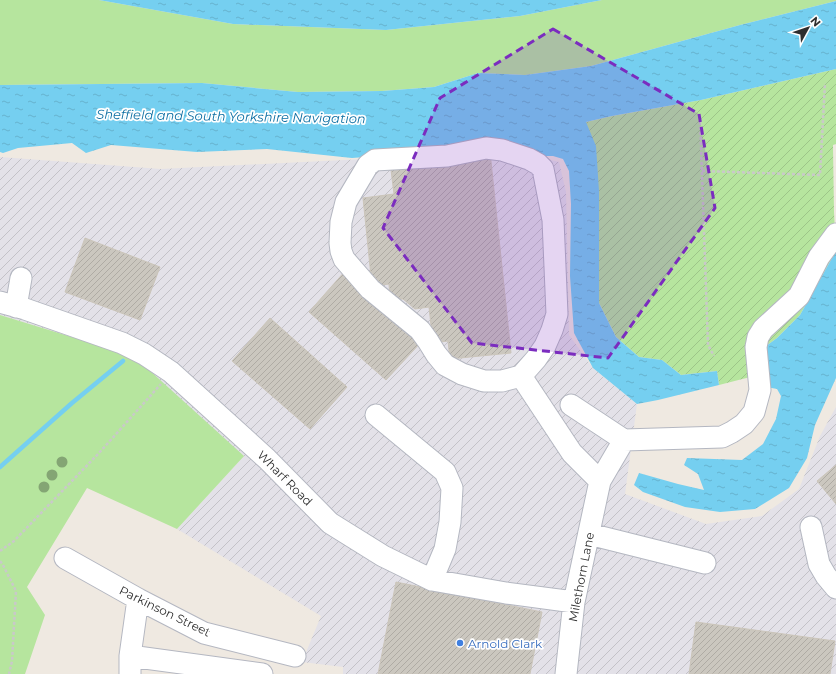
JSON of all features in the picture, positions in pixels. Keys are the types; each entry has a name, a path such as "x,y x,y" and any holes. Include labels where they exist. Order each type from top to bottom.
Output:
{"street":[{"path":"486,148 502,150 529,159 543,169 553,220 557,314 545,346 521,376 502,381 484,381 462,374 445,365 420,330 370,289 344,259 340,243 341,222 346,202 368,165 375,160 447,156 486,148"},
{"path":"571,405 624,440 722,437 732,432 744,424 754,412 760,390 756,347 758,337 763,329 799,296 819,257 836,234"},
{"name":"Wharf Road","path":"22,278 8,304 122,343 144,354 171,372 267,459 330,523 383,556 432,580 506,593 574,602"},
{"path":"521,376 572,453 600,481"},
{"path":"376,415 445,472 452,488 450,522 445,549 432,580"},
{"name":"Milethorn Lane","path":"566,674 574,602 600,481 624,440"},
{"path":"811,527 819,564 826,576 836,588"},
{"path":"589,534 705,562"},
{"name":"Parkinson Street","path":"65,558 138,599 204,633 294,656"},
{"path":"138,599 130,665 262,674"}],"path":[{"path":"702,170 820,175 825,82"},
{"path":"700,117 708,345 714,356"},
{"path":"0,551 14,541 99,453 171,372"},
{"path":"0,561 16,592 12,661 9,674"}],"highlighted area":[{"path":"553,29 699,114 715,208 608,358 472,343 383,228 440,98"}],"shaded area":[{"path":"483,143 559,162 566,192 569,335 593,368 637,404 625,494 706,524 762,516 799,489 820,436 836,407 836,674 343,674 343,667 302,662 321,616 177,529 244,456 88,342 0,315 0,157 161,169 445,155"}],"green space":[{"path":"0,0 99,0 233,24 386,30 520,16 602,0 836,1 740,25 591,66 525,75 478,73 434,87 382,91 298,92 202,83 0,85"},
{"path":"836,69 836,144 833,145 836,251 800,315 777,338 762,349 762,374 719,385 717,371 681,375 662,360 639,357 616,337 599,303 586,122 701,100"},
{"path":"0,315 88,342 137,359 244,456 177,529 87,488 27,587 45,615 25,674 0,674"}],"water":[{"path":"99,0 602,0 520,16 386,30 233,24"},
{"name":"Sheffield and South Yorkshire Navigation","path":"836,1 836,69 701,100 586,122 596,146 599,191 599,303 616,337 639,357 662,360 681,375 717,371 719,385 637,404 593,368 574,333 570,276 571,204 569,171 563,159 553,156 447,151 352,158 267,149 197,152 111,145 86,153 72,143 18,148 3,153 0,152 0,85 202,83 298,92 382,91 434,87 478,73 525,75 591,66 740,25"},
{"path":"836,251 836,378 815,425 807,458 789,488 755,509 720,512 685,507 643,492 634,485 639,473 704,490 698,474 684,465 687,458 742,460 763,444 776,419 781,396 777,389 767,387 762,349 777,338 800,315"}],"building":[{"path":"490,152 511,353 450,359 448,341 433,343 429,307 415,309 403,299 390,300 389,284 372,286 363,198 394,194 390,162"},
{"path":"85,238 160,267 140,320 65,292"},
{"path":"346,270 424,339 386,380 309,312"},
{"path":"270,318 347,387 310,429 232,361"},
{"path":"836,465 836,504 817,481"},
{"name":"Arnold Clark","path":"396,582 542,612 530,674 378,674"},
{"path":"696,622 835,641 830,674 689,674"}],"waterway":[{"path":"0,467 72,403 123,361"}],"place":[{"name":"Arnold Clark","path":"460,643"}]}
